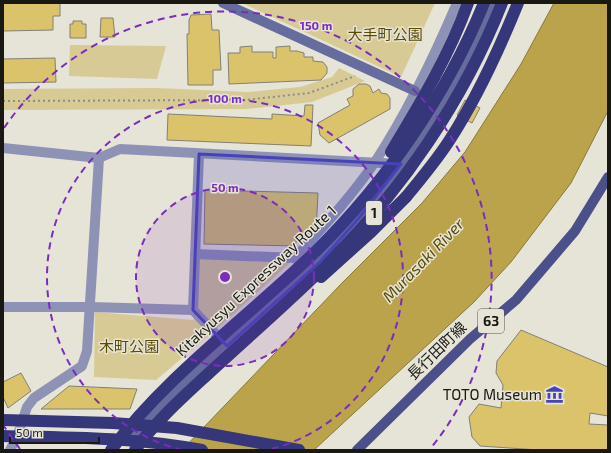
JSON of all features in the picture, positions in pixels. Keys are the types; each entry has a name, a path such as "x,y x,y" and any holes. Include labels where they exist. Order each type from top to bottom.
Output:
{"highway":[{"path":"343,223 375,179 421,103 454,40 468,3"},
{"name":"Kitakyusyu Expressway Route 1","path":"111,450 127,429 157,397 314,252 343,223 376,184 423,119 446,81 484,3"},
{"name":"1","path":"134,445 171,408 328,263 361,229 391,192 436,129 461,88 502,3"},
{"path":"196,385 237,353 371,232 406,197 449,142 467,112 500,46 518,3"},
{"path":"3,420 143,425 177,428 299,450"},
{"path":"3,436 134,445 166,443 202,450"}],"main road":[{"name":"長行田町線","path":"357,450 470,339 516,300 575,231 608,177"}],"street":[{"path":"223,3 416,91"},
{"path":"295,258 340,209 374,163 416,91 451,19 457,3"},
{"path":"134,445 143,425 227,346 310,272 359,218 401,164 442,103 475,45 493,3"},
{"path":"451,19 482,30"},
{"path":"3,148 99,158 120,149 401,164"},
{"path":"193,310 200,154"},
{"path":"10,450 17,437 27,407 34,398 82,366 87,351 91,307 99,158"},
{"path":"196,254 295,258 310,272"},
{"path":"3,307 91,307 193,310 227,346"}],"path":[{"path":"3,101 245,100 309,93 355,76"}],"highlighted area":[{"path":"199,154 401,164 359,218 321,261 227,346 193,310"}],"green space":[{"name":"大手町公園","path":"242,3 435,3 401,77"},
{"path":"70,45 166,46 157,79 69,76"},
{"path":"339,68 365,81 312,102 246,109 3,110 3,89 156,88 248,92 300,87 332,77"},
{"name":"木町公園","path":"200,257 291,262 220,326 156,380 94,377 95,312 193,320 197,313"}],"water":[{"name":"Murasaki River","path":"554,3 608,3 608,111 571,183 511,262 474,302 314,450 182,450 341,284 422,203 465,152 521,64"}],"building":[{"path":"3,3 60,3 60,16 53,16 53,30 3,31"},
{"path":"211,14 212,30 219,30 221,70 213,70 213,85 188,85 187,34 189,34 189,20 191,15"},
{"path":"101,18 113,18 115,37 100,37"},
{"path":"73,21 82,21 82,24 86,24 86,38 70,38 70,24 73,24"},
{"path":"252,46 252,52 273,52 273,58 276,58 276,47 290,46 290,51 304,53 304,57 313,57 313,61 323,62 327,67 327,73 321,80 229,84 228,53 240,53 240,47"},
{"path":"55,58 56,82 3,83 3,59"},
{"path":"359,84 366,84 370,86 373,93 379,89 381,93 387,94 390,98 390,109 329,143 320,135 318,123 350,105 347,99 353,96 353,89"},
{"path":"465,100 480,108 472,123 457,115"},
{"path":"305,105 313,105 311,146 167,140 168,114 272,119 272,114 304,116"},
{"path":"205,190 318,193 316,233 305,233 305,242 295,242 295,246 204,244"},
{"name":"TOTO Museum","path":"521,330 608,367 608,416 590,413 589,424 608,425 608,450 539,450 480,446 472,437 469,417 479,404 501,408 503,385 496,373 497,361"},
{"path":"21,373 31,391 8,408 3,397 3,382"},
{"path":"69,386 137,389 130,409 41,409"}],"place":[{"name":"TOTO Museum","path":"555,395"}]}
